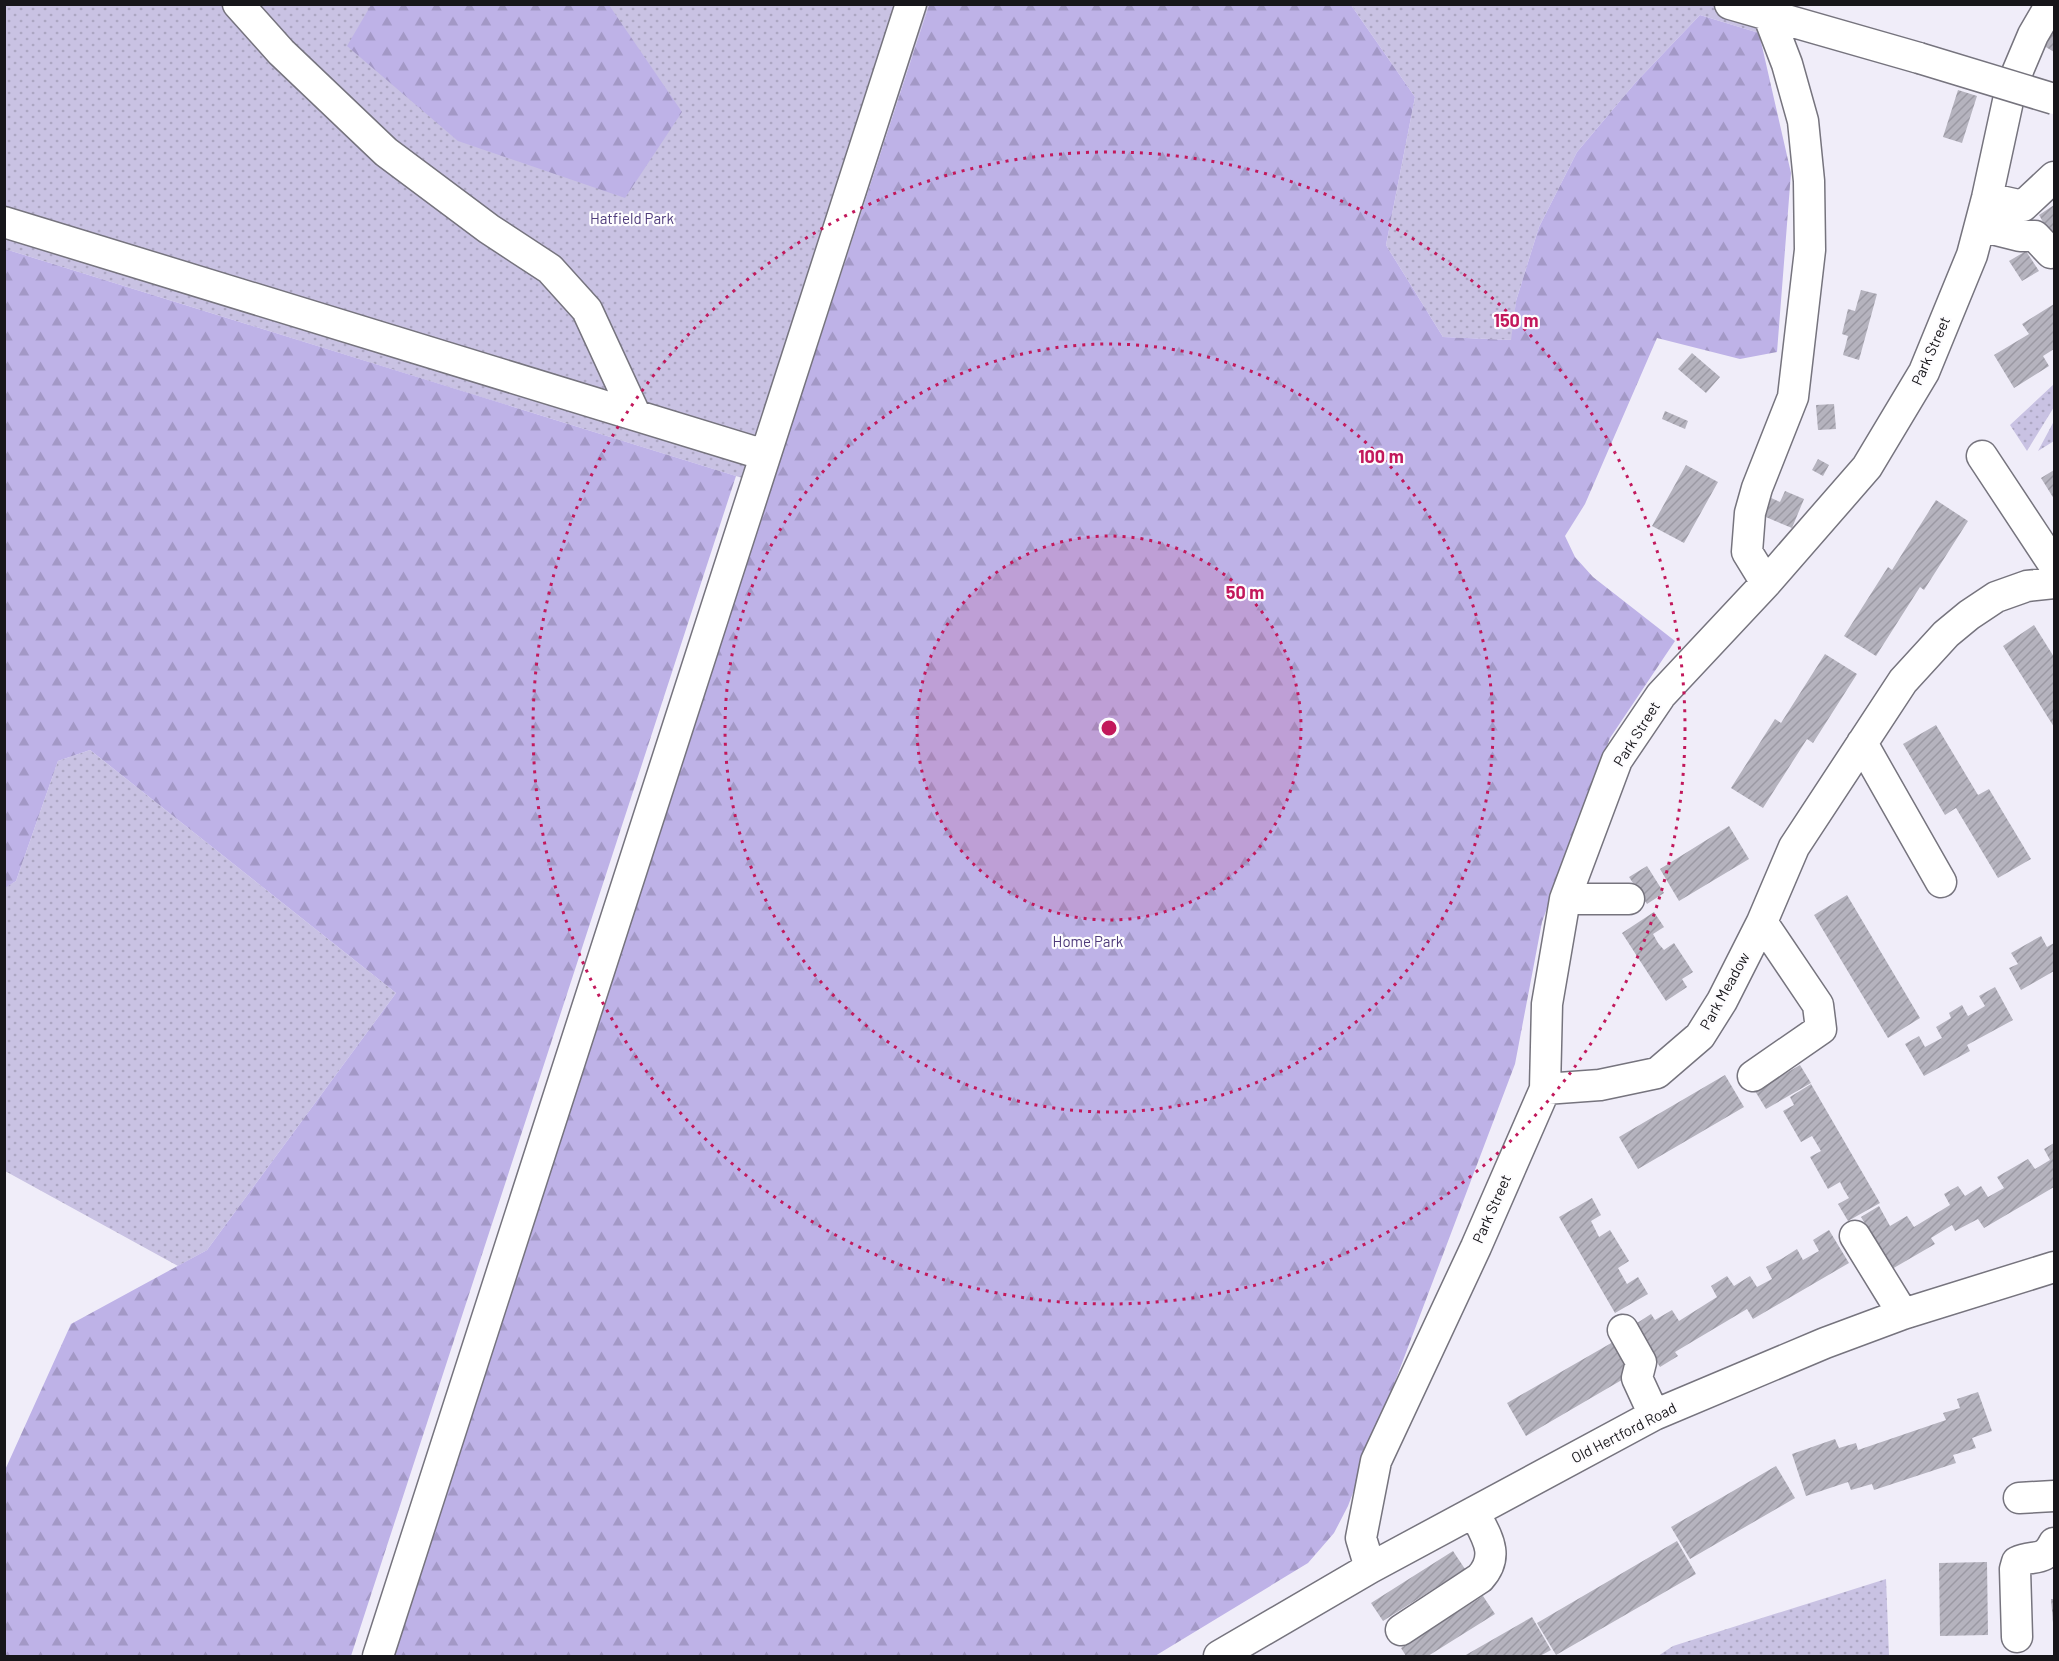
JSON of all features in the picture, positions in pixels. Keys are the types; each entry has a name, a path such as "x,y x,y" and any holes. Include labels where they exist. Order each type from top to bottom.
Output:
{"street":[{"path":"238,4 280,52 386,152 489,229 550,269 587,310 635,414"},
{"path":"378,1656 911,4"},
{"path":"1730,4 1766,10 2055,99"},
{"name":"Park Street","path":"1370,1568 1361,1538 1376,1461 1476,1247 1545,1089 1547,1004 1565,899 1617,760 1660,695 1766,583 1867,467 1924,372 1972,255 1984,212 2011,87 2033,35 2051,4"},
{"path":"1766,10 1787,64 1803,121 1809,181 1810,250 1793,397 1757,488 1750,513 1747,552 1766,583"},
{"path":"1984,212 2023,206 2050,178 2055,177"},
{"path":"1984,212 2020,236 2035,236 2051,253"},
{"path":"4,222 765,455"},
{"name":"Park Meadow","path":"1545,1089 1600,1085 1657,1073 1700,1036 1722,1001 1762,922 1794,847 1903,681 1946,634 1969,615 1996,597 2026,586 2054,568 1982,456"},
{"path":"1862,743 1941,882"},
{"path":"1565,899 1629,899"},
{"path":"1753,1076 1821,1029 1818,1005 1762,922"},
{"path":"1855,1236 1903,1314"},
{"name":"Old Hertford Road","path":"1219,1656 1370,1568 1654,1415 1825,1342 1903,1314 2055,1267"},
{"path":"1623,1330 1641,1362 1637,1378 1654,1415"},
{"path":"2019,1498 2055,1496"},
{"path":"1401,1630 1480,1578 1489,1568 1490,1543 1474,1512"},
{"path":"2017,1637 2014,1569 2017,1562 2024,1558 2041,1557 2051,1550 2055,1543"}],"green space":[{"name":"Hatfield Park","path":"4,5 929,5 771,487 5,249"},
{"path":"371,5 609,5 682,112 625,198 458,141 347,46"},
{"name":"Home Park","path":"929,5 1351,5 1415,97 1386,245 1443,337 1511,340 1516,301 1539,227 1577,152 1636,82 1700,15 1759,33 1791,173 1777,352 1740,359 1657,338 1585,504 1565,536 1575,557 1593,577 1675,641 1610,738 1542,922 1515,1064 1348,1506 1334,1533 1308,1563 1155,1656 389,1656"},
{"path":"1351,5 1755,5 1759,33 1700,15 1636,82 1577,152 1539,227 1516,301 1512,340 1443,337 1386,245 1415,97"},
{"path":"5,249 736,476 351,1656 5,1656 5,1470 71,1324 207,1250 396,993 90,750 58,761 16,881 5,888"},
{"path":"2054,384 2054,407 2027,451 2010,425"},
{"path":"2054,421 2054,441 2038,451"},
{"path":"90,750 396,993 207,1250 178,1266 5,1171 4,888 16,881 58,761"},
{"path":"1886,1579 1889,1655 1658,1656 1673,1646"}],"building":[{"path":"2054,21 2054,52 2041,44"},
{"path":"1958,90 1977,96 1962,143 1943,137"},
{"path":"2054,205 2054,241 2039,215"},
{"path":"2026,251 2039,271 2022,281 2009,261"},
{"path":"1861,290 1877,294 1859,360 1843,355 1848,336 1842,334 1848,309 1855,311"},
{"path":"2054,304 2054,349 2043,356 2049,366 2014,388 1994,355 2029,334 2022,324"},
{"path":"1692,353 1720,377 1706,393 1678,369"},
{"path":"1834,404 1836,429 1818,430 1816,405"},
{"path":"1665,411 1688,421 1685,429 1662,419"},
{"path":"1818,459 1829,465 1823,476 1812,470"},
{"path":"1686,465 1718,482 1684,543 1652,526"},
{"path":"2054,470 2054,499 2041,478"},
{"path":"1785,491 1804,499 1792,528 1761,515 1769,497 1780,502"},
{"path":"1936,500 1968,521 1924,590 1920,587 1876,656 1844,636 1888,567 1892,570"},
{"path":"2034,625 2054,657 2054,727 2003,646"},
{"path":"1825,654 1857,674 1813,743 1807,739 1763,808 1731,788 1775,719 1781,723"},
{"path":"1936,725 1978,795 1989,789 2031,859 1998,878 1956,808 1945,815 1903,744"},
{"path":"1729,826 1749,859 1679,901 1660,869"},
{"path":"1647,866 1664,893 1647,904 1629,877"},
{"path":"1847,895 1920,1018 1888,1038 1814,915"},
{"path":"1654,912 1664,927 1653,934 1658,943 1664,950 1674,943 1693,972 1682,979 1687,987 1666,1001 1622,933"},
{"path":"2041,936 2047,947 2054,943 2054,971 2021,990 2009,968 2018,964 2011,953"},
{"path":"1995,987 2013,1020 1967,1045 1970,1051 1924,1076 1905,1044 1919,1036 1925,1047 1942,1038 1936,1027 1951,1018 1949,1013 1962,1005 1968,1016 1977,1011 1985,1006 1979,996"},
{"path":"1800,1065 1811,1083 1766,1109 1755,1091"},
{"path":"1725,1075 1744,1107 1638,1169 1619,1137"},
{"path":"1811,1084 1880,1203 1848,1221 1838,1204 1849,1198 1840,1182 1828,1189 1810,1157 1821,1151 1812,1136 1801,1142 1783,1111 1794,1105 1790,1097"},
{"path":"2054,1143 2054,1187 1984,1228 1978,1219 1955,1231 1952,1225 1931,1238 1935,1244 1892,1269 1861,1217 1879,1206 1890,1226 1907,1216 1914,1227 1950,1205 1944,1194 1958,1186 1965,1196 1981,1186 1988,1197 2004,1188 1997,1177 2028,1159 2035,1169 2050,1160 2044,1149"},
{"path":"1592,1198 1601,1215 1591,1221 1599,1237 1610,1230 1629,1261 1618,1268 1627,1284 1638,1277 1648,1294 1615,1313 1559,1217"},
{"path":"1829,1230 1849,1263 1753,1319 1747,1309 1675,1352 1678,1356 1660,1367 1634,1325 1651,1314 1655,1320 1672,1310 1679,1321 1717,1297 1711,1286 1727,1276 1734,1286 1750,1276 1757,1287 1772,1279 1766,1267 1797,1249 1803,1260 1819,1251 1813,1240"},
{"path":"1613,1342 1632,1374 1526,1436 1507,1403"},
{"path":"1978,1392 1992,1431 1972,1438 1976,1448 1953,1455 1956,1463 1874,1490 1872,1484 1851,1490 1848,1482 1806,1496 1792,1454 1835,1439 1839,1448 1856,1443 1858,1450 1946,1420 1943,1413 1960,1408 1957,1399"},
{"path":"1776,1466 1795,1498 1690,1559 1671,1527"},
{"path":"1677,1541 1696,1574 1556,1655 1537,1623"},
{"path":"1453,1551 1465,1569 1383,1621 1371,1603"},
{"path":"1987,1562 1988,1635 1940,1636 1939,1563"},
{"path":"1483,1596 1495,1614 1428,1656 1406,1656 1401,1648"},
{"path":"2051,1599 2054,1599 2054,1623 2053,1623"},
{"path":"1532,1617 1551,1650 1540,1656 1464,1656"}]}
